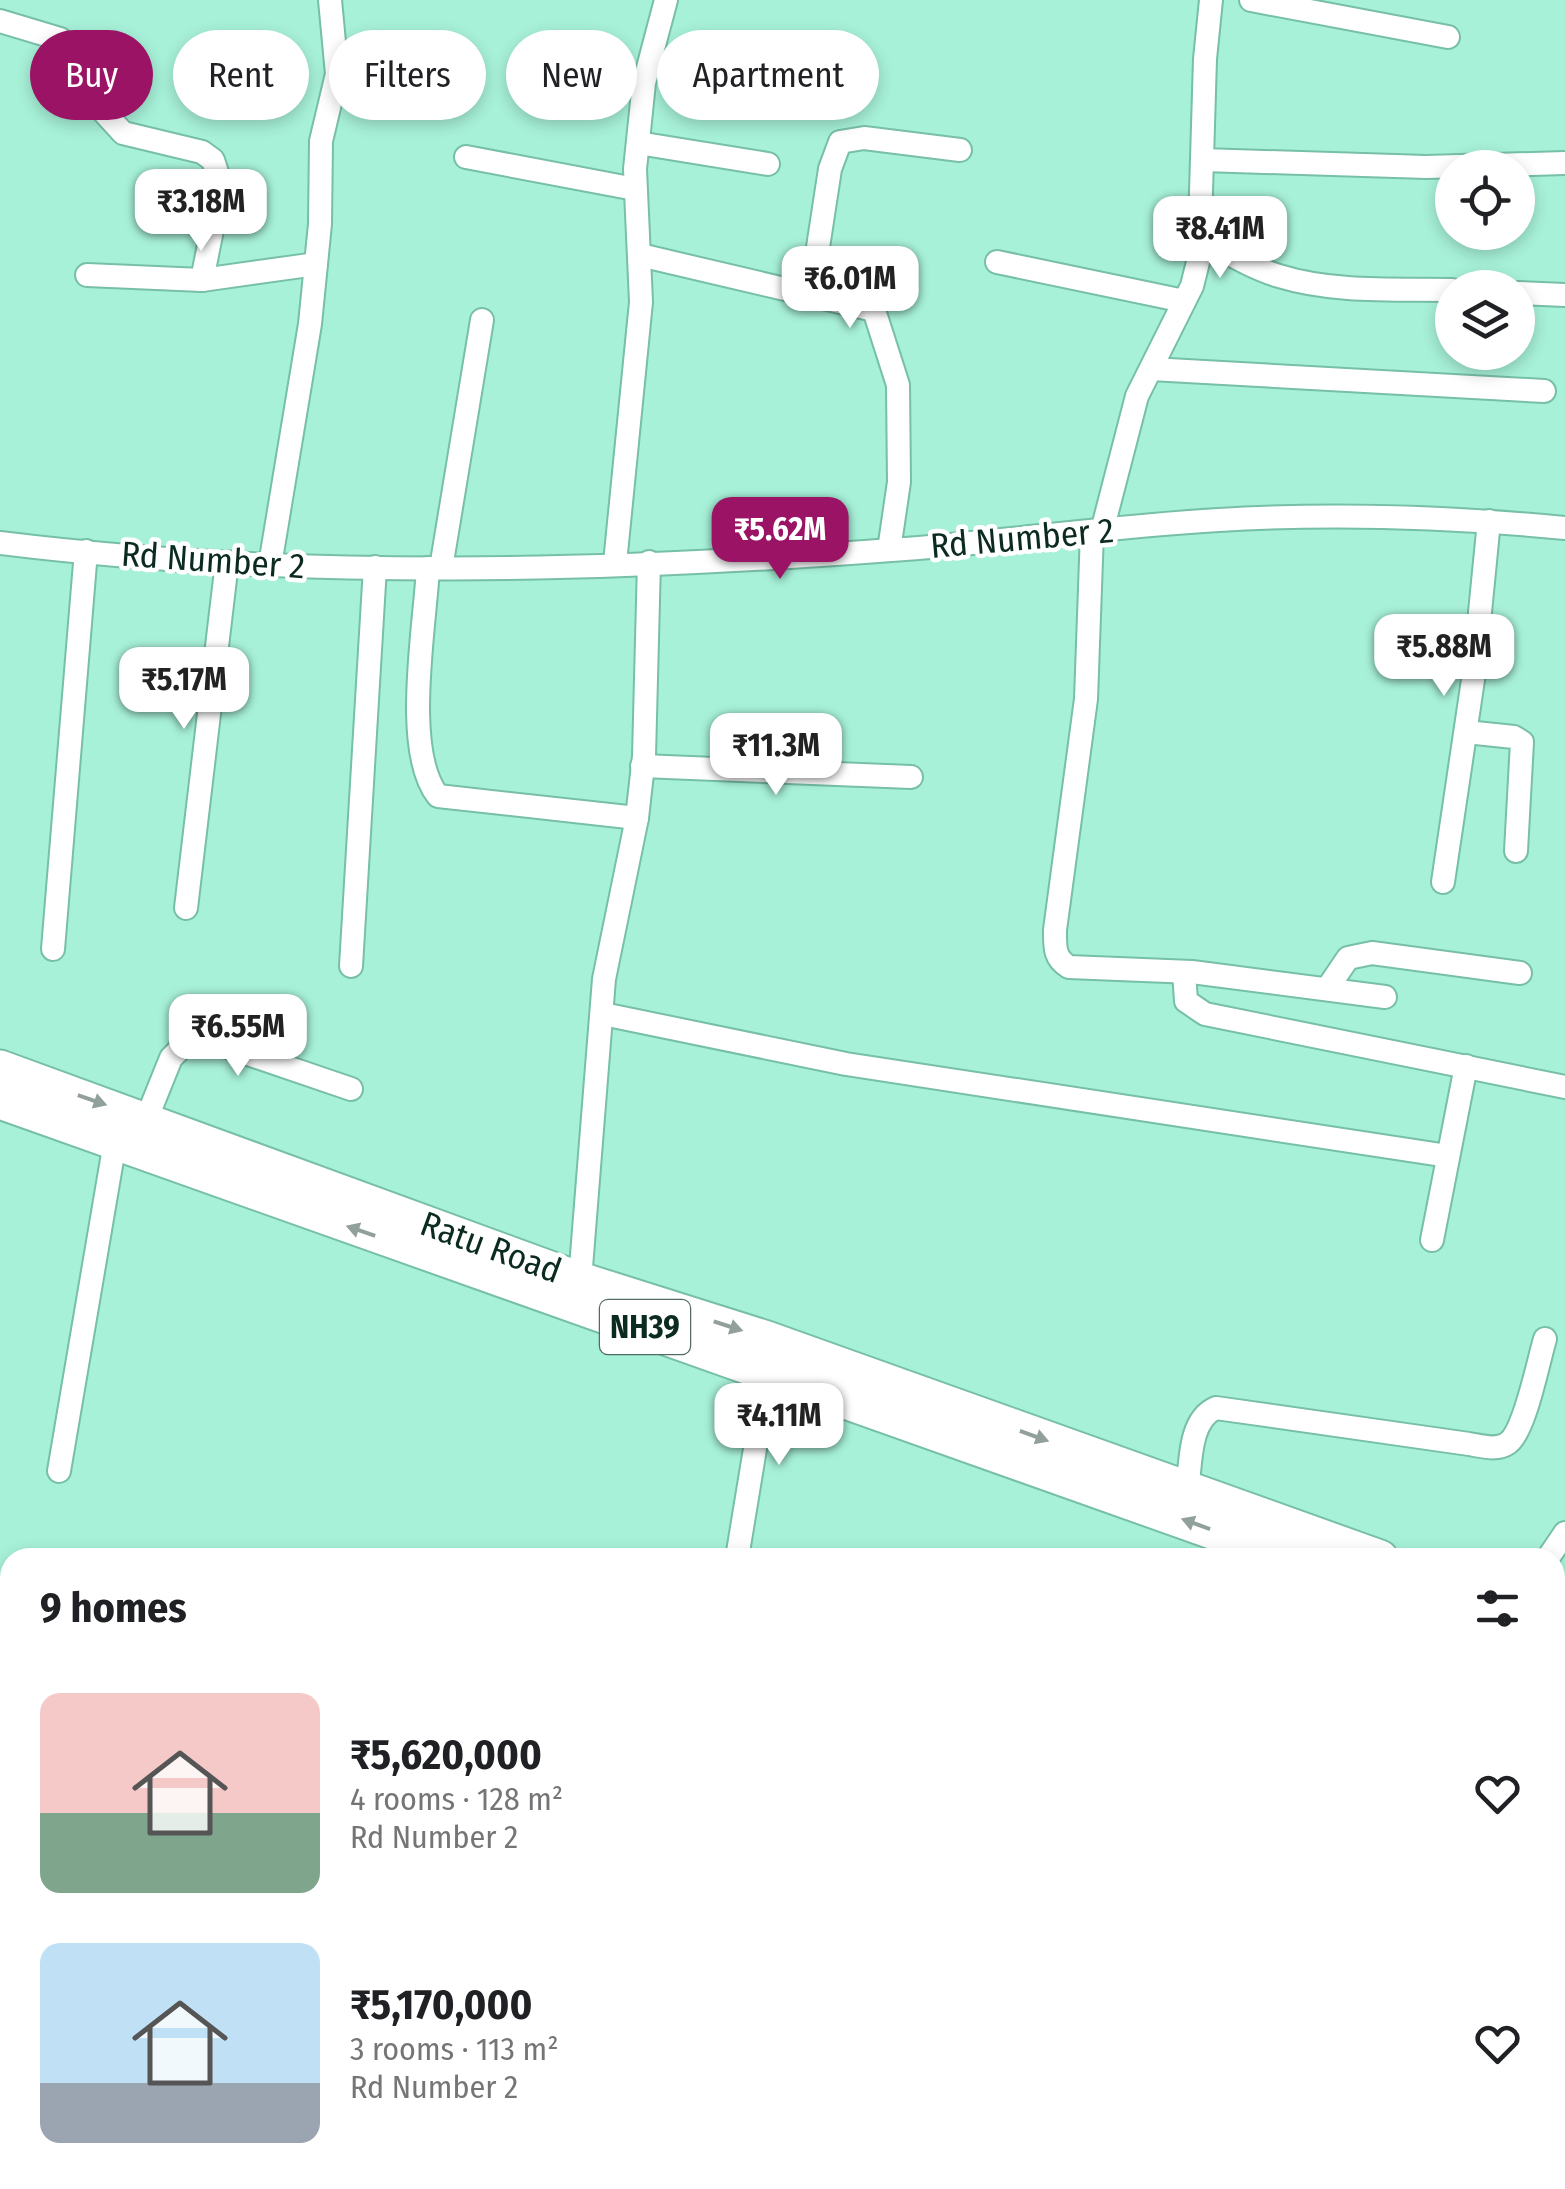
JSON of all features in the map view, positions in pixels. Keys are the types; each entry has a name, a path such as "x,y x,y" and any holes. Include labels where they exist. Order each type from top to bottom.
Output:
{"main road":[{"name":"Ratu Road","path":"0,1068 580,1280 766,1338 1351,1548"},
{"name":"Ratu Road","path":"0,1101 768,1370 1260,1548"}],"street":[{"path":"615,563 642,302 635,190 638,143 644,83 666,0"},
{"path":"1211,0 1199,258 1184,301 1137,396 1097,531 1086,700 1054,950 1069,967 1184,972 1385,997"},
{"path":"1251,0 1448,37"},
{"path":"270,565 310,324 321,141 338,57 333,2"},
{"path":"0,21 60,39 74,51 102,110 123,132 202,152 213,160 220,185 202,280"},
{"path":"811,293 830,168 840,142 864,138 960,150"},
{"path":"638,143 768,164"},
{"path":"466,157 635,190"},
{"path":"1203,160 1426,167 1565,163"},
{"path":"1200,238 1274,275 1298,281 1341,287 1435,290"},
{"path":"640,254 874,310 898,385 899,482 890,550"},
{"path":"996,262 1184,301"},
{"path":"86,274 202,280 316,264"},
{"path":"1535,293 1565,295"},
{"path":"482,320 434,568 419,733 427,782 438,796 637,818"},
{"path":"1151,369 1544,391"},
{"name":"Rd Number 2","path":"0,543 270,565 434,568 890,550 1221,520 1489,521 1565,528"},
{"path":"1443,882 1466,732 1489,521"},
{"path":"53,949 86,551"},
{"path":"186,908 216,687 228,562"},
{"path":"580,1280 610,939 637,818 642,766 649,562"},
{"path":"351,966 376,567"},
{"path":"1466,732 1514,736 1522,742 1516,851"},
{"path":"642,766 911,778"},
{"path":"1327,990 1348,958 1372,953 1520,973"},
{"path":"1184,972 1186,1002 1206,1014 1565,1087"},
{"path":"603,1014 846,1064 1448,1156"},
{"path":"146,1120 172,1058 187,1042 210,1042 352,1090"},
{"path":"1432,1240 1466,1066"},
{"path":"59,1471 115,1142"},
{"path":"1187,1492 1197,1426 1205,1412 1216,1408 1497,1448 1509,1443 1518,1430 1545,1339"},
{"path":"740,1548 768,1370"}]}
